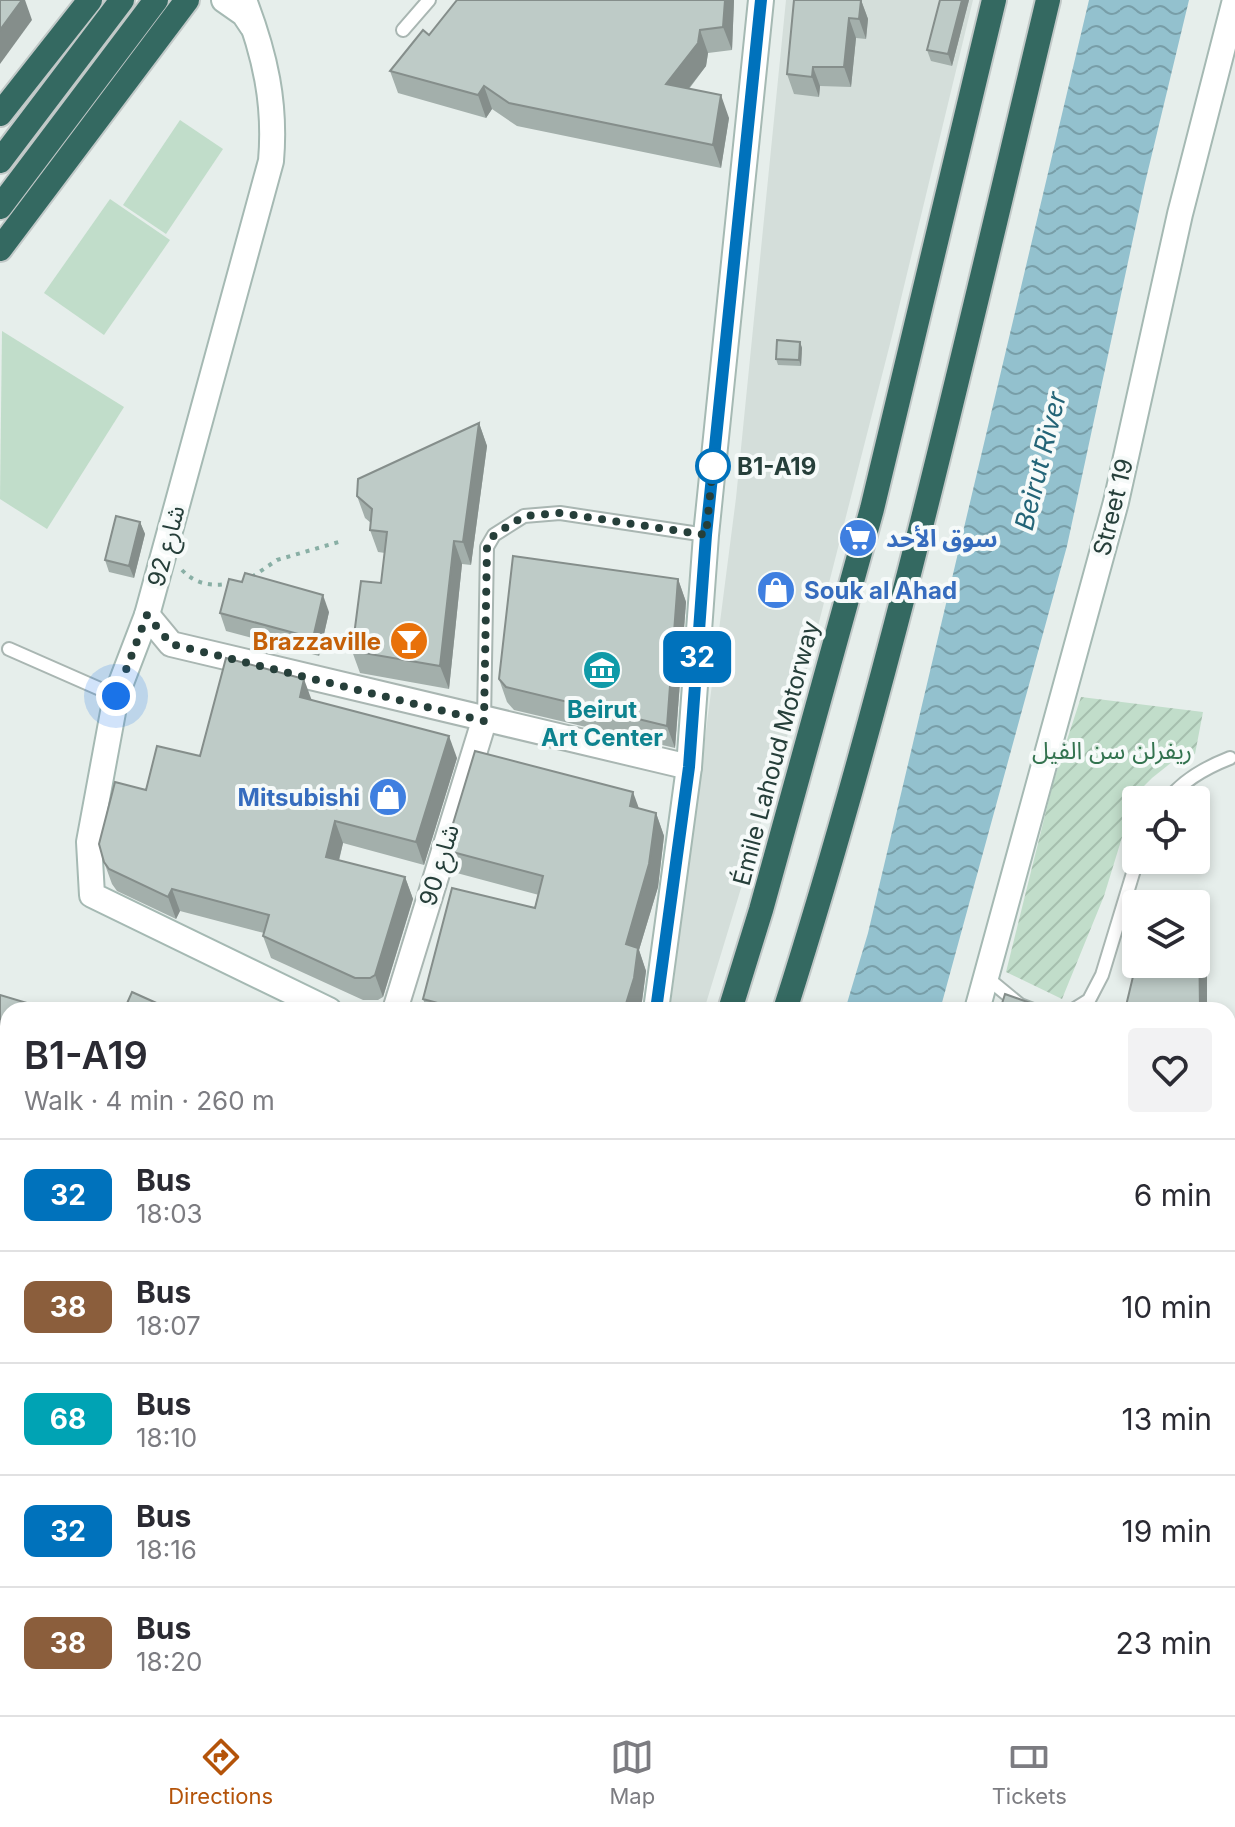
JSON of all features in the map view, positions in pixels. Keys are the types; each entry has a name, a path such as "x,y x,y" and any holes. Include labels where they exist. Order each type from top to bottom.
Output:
{"highway":[{"path":"0,114 90,0"},
{"path":"0,161 122,0"},
{"path":"0,207 156,0"},
{"name":"Émile Lahoud Motorway","path":"732,1002 872,509 994,0"},
{"path":"788,1002 814,919 924,518 1048,0"},
{"path":"0,249 184,2"}],"main road":[{"name":"شارع 92","path":"224,0 244,14 257,34"},
{"name":"شارع 92","path":"244,0 257,34 269,85 274,125 271,161 147,615 116,696 89,842 92,895 313,1002"},
{"path":"657,1002 689,767 706,535 761,0"},
{"name":"Street 19","path":"979,1002 1116,502 1180,214 1235,0"},
{"path":"147,615 171,644 484,721 689,767"},
{"name":"شارع 90","path":"397,1002 484,721"}],"lane":[{"path":"403,30 429,0"},
{"path":"484,721 487,547 494,535 524,516 560,513 706,535"},
{"path":"9,649 116,696"},
{"path":"1182,786 1209,766 1230,758"},
{"path":"1086,1002 1102,975 1133,874"},
{"path":"986,977 1016,1002"}],"path":[{"path":"247,581 277,560 342,541"},
{"path":"165,550 189,577 215,587 236,583"}],"shaded area":[{"name":"Souk al Ahad","path":"786,0 973,0 804,681 706,1002 671,1002 736,498"}],"green space":[{"path":"180,120 223,149 166,234 123,205"},
{"path":"110,199 170,240 104,335 44,293"},
{"path":"2,331 124,407 47,529 0,499"},
{"name":"ريفرلن سن الفيل","path":"1081,697 1203,712 1195,754 1172,762 1144,786 1122,786 1122,837 1104,896 1062,999 1006,972 1053,783"}],"water":[{"name":"Beirut River","path":"1089,0 1189,0 1145,183 1067,546 942,1002 847,1002 868,933"}],"building":[{"path":"0,0 22,0 0,30"},
{"path":"457,0 725,0 723,27 700,30 698,43 666,84 721,95 713,145 509,103 484,86 478,95 390,71 423,30 429,35"},
{"path":"794,0 861,0 859,19 849,18 844,67 813,67 812,77 787,74"},
{"path":"940,0 962,0 948,54 927,50"},
{"path":"777,340 800,342 799,360 776,359"},
{"path":"479,423 463,542 454,541 440,666 352,651 361,581 381,583 387,532 370,530 372,509 357,496 358,479"},
{"path":"116,516 140,522 129,566 105,560"},
{"path":"513,556 678,579 667,726 506,687 499,679"},
{"path":"245,573 323,595 313,638 220,613 229,579 242,582"},
{"path":"226,658 304,679 300,697 449,736 416,842 335,821 326,857 405,877 375,975 370,978 355,978 263,936 269,915 172,889 168,897 109,869 104,862 99,844 115,782 146,790 157,746 200,756"},
{"path":"475,751 633,792 630,806 656,813 649,864 626,944 638,948 626,1002 434,1002 423,999 452,888 535,908 543,876 445,850"},
{"path":"1133,978 1200,978 1200,1002 1127,1002"},
{"path":"132,992 154,1002 128,1002"},
{"path":"1005,994 1028,1002 1002,1002"},
{"path":"0,995 24,1002 0,1002"}],"bus line":[{"name":"32","path":"657,1002 689,767 706,535 761,0"}],"place":[{"name":"B1-A19","path":"713,466"},
{"name":"سوق الأحد","path":"858,538"},
{"name":"Souk al Ahad","path":"776,590"},
{"name":"Brazzaville","path":"409,641"},
{"name":"Beirut Art Center","path":"602,670"},
{"name":"Mitsubishi","path":"388,797"}],"route":[{"path":"116,696 147,615 171,644 484,721 487,547 494,535 524,516 560,513 706,535 713,466"}]}
